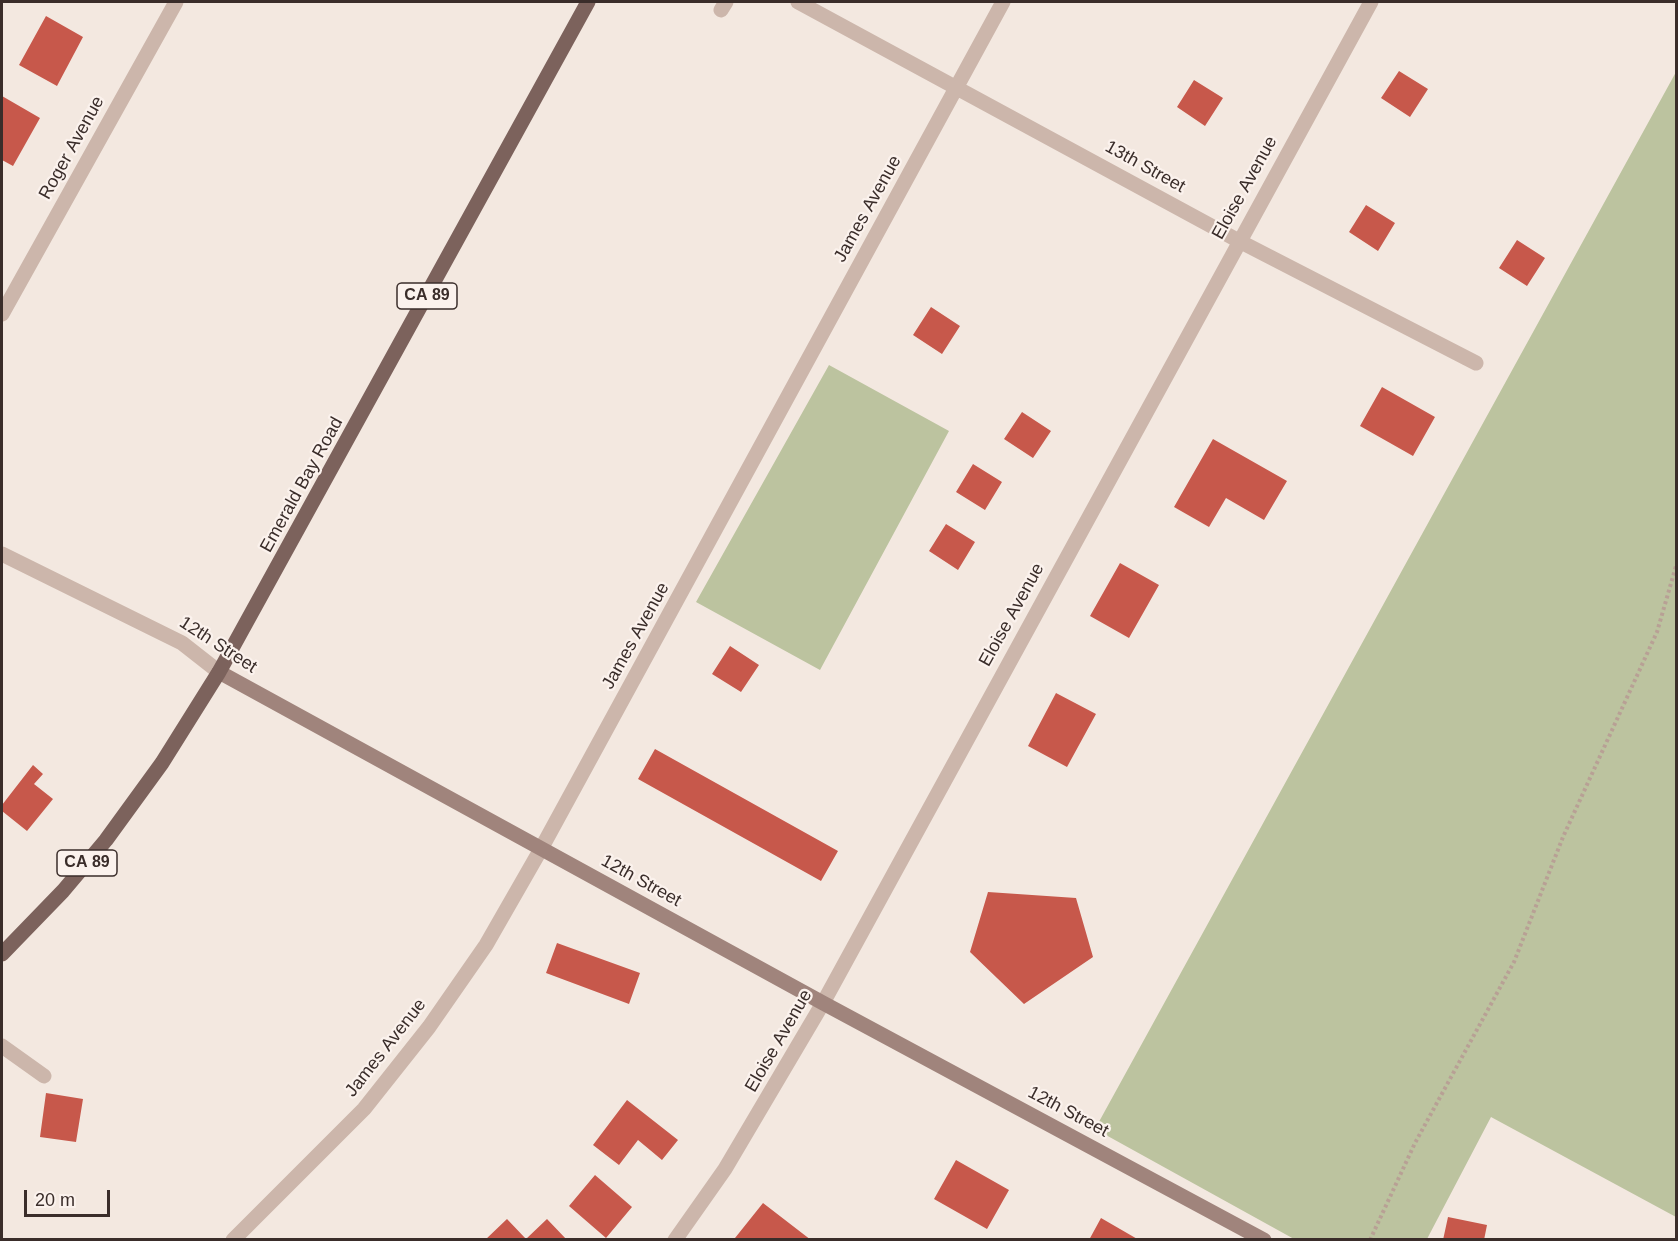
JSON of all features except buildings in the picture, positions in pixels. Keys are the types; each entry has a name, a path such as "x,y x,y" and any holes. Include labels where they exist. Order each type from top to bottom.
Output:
{"main road":[{"name":"Emerald Bay Road","path":"2,954 63,891 106,840 162,764 219,672 588,2"}],"street":[{"name":"Roger Avenue","path":"2,314 176,2"},
{"name":"13th Street","path":"798,2 1239,241 1476,363"},
{"name":"James Avenue","path":"233,1239 364,1109 429,1027 486,945 542,849 1003,2"},
{"name":"Eloise Avenue","path":"675,1239 725,1169 823,1003 1371,2"},
{"name":"12th Street","path":"2,554 182,643 219,672 1246,1235 1264,1239"},
{"path":"2,1046 44,1076"}],"path":[{"path":"1370,1239 1415,1143 1514,962 1563,837 1657,632 1677,566"}],"green space":[{"path":"1676,72 1676,1217 1491,1117 1427,1239 1294,1239 1095,1129"},
{"path":"829,365 949,431 820,670 696,602"}]}
